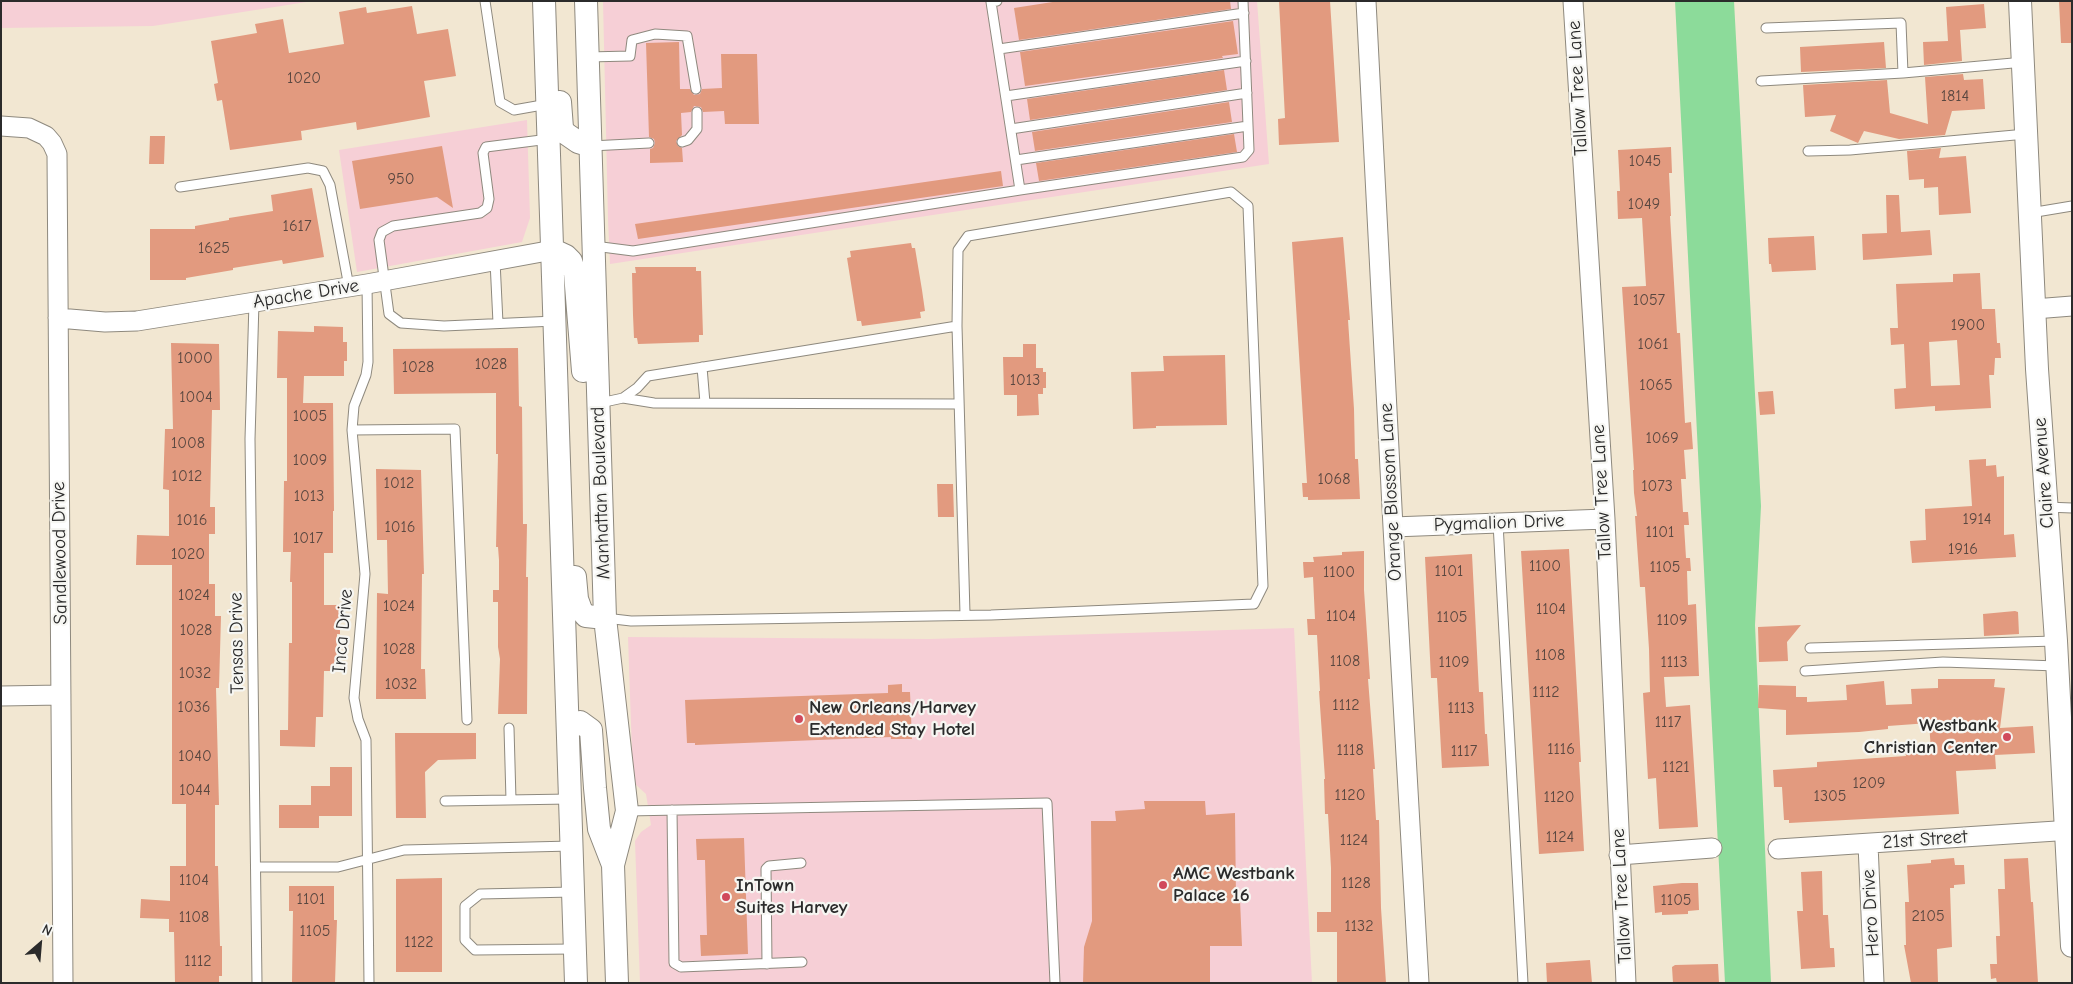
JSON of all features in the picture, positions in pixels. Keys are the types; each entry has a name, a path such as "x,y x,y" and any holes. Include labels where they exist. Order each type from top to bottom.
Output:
{"street":[{"path":"545,1 576,983"},
{"path":"545,1 553,11 557,32 562,128 572,139 590,146"},
{"name":"Manhattan Boulevard","path":"586,1 605,618 627,811 613,865 617,983"},
{"name":"Orange Blossom Lane","path":"1366,1 1419,983"},
{"name":"Tallow Tree Lane","path":"1573,1 1604,519 1626,983"},
{"name":"Claire Avenue","path":"2020,1 2034,309 2046,507 2058,638 2057,666 2069,830 2072,946"},
{"name":"Sandlewood Drive","path":"1,126 24,127 38,132 46,136 57,154 63,983"},
{"path":"553,250 566,256 575,273 583,374 598,398"},
{"name":"Apache Drive","path":"58,318 104,322 137,320 367,284 553,250"},
{"path":"2034,309 2072,306"},
{"path":"560,483 570,495 575,575 579,605 586,616 605,618"},
{"name":"Pygmalion Drive","path":"1393,527 1604,519"},
{"path":"1,696 61,696"},
{"path":"568,731 580,722 591,730 599,829 613,865"},
{"name":"21st Street","path":"1778,849 2069,830"},
{"name":"Hero Drive","path":"1868,844 1874,983"},
{"path":"1620,855 1712,848"}],"lane":[{"path":"485,1 500,102 514,110 548,104"},
{"path":"997,1 991,2 1020,190"},
{"path":"593,246 633,251 1243,157 1249,150 1243,1"},
{"path":"999,49 1244,12"},
{"path":"1766,28 1901,23 1903,73"},
{"path":"588,58 630,56 632,40 654,34 687,36 696,89"},
{"path":"1006,96 1246,61"},
{"path":"1761,81 1903,73 2024,62"},
{"path":"1011,129 1247,93"},
{"path":"682,142 688,140 697,129 697,112"},
{"path":"1016,160 1248,126"},
{"path":"1808,151 1850,150 2027,134"},
{"path":"367,284 378,240 382,232 393,226 480,213 487,208 489,198 483,153 486,147 549,139"},
{"path":"590,146 649,143"},
{"path":"180,187 308,168 322,172 330,185 367,284 389,314 401,323 444,326 555,321"},
{"path":"605,618 631,621 965,614 1254,604 1262,586 1248,206 1231,192 968,236 958,250 957,326 965,614"},
{"path":"2030,213 2072,206"},
{"path":"495,260 498,323"},
{"name":"Inca Drive","path":"367,284 368,362 366,374 354,406 352,430 364,574 354,698 358,719 366,740 369,983"},
{"name":"Tensas Drive","path":"254,302 250,439 258,983"},
{"path":"623,398 648,376 957,326"},
{"path":"702,368 705,403"},
{"path":"598,398 623,398 654,403 959,404"},
{"path":"352,430 455,429 467,720"},
{"path":"2046,507 2072,508"},
{"path":"1498,523 1523,983"},
{"path":"1810,648 2058,638"},
{"path":"1806,671 1943,662 2057,666"},
{"path":"509,728 511,800"},
{"path":"446,801 570,799"},
{"path":"627,811 1046,803 1055,983"},
{"path":"672,810 674,964 680,967 802,962"},
{"path":"257,867 338,867 404,850 572,846"},
{"path":"767,964 766,869 769,866 801,863"},
{"path":"573,892 480,894 465,906 465,940 475,950 575,949"}],"shaded area":[{"path":"1,1 313,1 153,26 1,28"},
{"path":"603,1 1257,1 1269,164 610,264"},
{"path":"527,120 530,218 522,242 357,272 339,150"},
{"path":"1294,628 1312,983 640,983 635,841 641,832 651,825 646,794 633,782 628,637 930,639"}],"green space":[{"path":"1675,1 1734,1 1761,506 1755,625 1771,983 1725,983"}],"building":[{"path":"1059,1 1230,1 1231,9 1019,40 1014,8"},
{"path":"1279,1 1330,1 1339,142 1279,145 1278,119 1285,118"},
{"path":"2059,1 2072,1 2072,43 2061,43"},
{"path":"1984,4 1986,28 1960,30 1962,61 1924,65 1923,42 1948,41 1946,7"},
{"path":"412,6 417,34 448,29 456,76 424,81 430,117 357,130 356,122 301,131 302,140 230,150 222,100 217,101 214,84 218,83 211,41 257,33 255,24 283,19 289,53 344,44 339,12 366,7 367,13"},
{"path":"1233,21 1238,54 1222,56 1223,58 1025,86 1020,52"},
{"path":"679,42 680,89 690,89 694,95 700,94 702,89 722,88 721,54 757,54 759,124 725,124 724,111 703,112 701,107 694,106 691,112 681,113 682,135 676,141 678,146 682,148 683,162 650,163 650,149 653,148 655,143 654,139 649,137 646,43"},
{"path":"1884,42 1886,68 1801,72 1800,47"},
{"path":"1224,70 1227,90 1030,120 1027,99"},
{"path":"1963,74 1964,80 1983,79 1985,109 1952,111 1945,135 1899,139 1864,131 1858,143 1830,131 1836,115 1805,117 1803,85 1887,80 1890,113 1928,124 1925,77"},
{"path":"1229,102 1232,122 1035,151 1032,132"},
{"path":"1234,134 1237,152 1039,181 1036,163"},
{"path":"150,136 165,136 164,164 149,164"},
{"path":"442,146 453,208 437,197 360,209 352,161"},
{"path":"1671,147 1672,173 1669,173 1670,216 1677,333 1680,333 1685,423 1691,422 1693,449 1684,450 1686,479 1681,479 1683,512 1688,512 1689,525 1684,525 1686,558 1690,558 1691,571 1687,571 1688,605 1696,604 1699,676 1664,677 1666,707 1690,705 1698,827 1659,829 1656,778 1648,779 1643,693 1650,692 1649,649 1645,587 1640,587 1622,287 1646,286 1642,218 1618,219 1617,191 1620,191 1618,150"},
{"path":"1941,148 1939,158 1966,156 1971,213 1939,215 1938,187 1924,188 1924,179 1909,180 1907,151"},
{"path":"1001,171 1003,186 638,239 635,224"},
{"path":"312,188 324,257 283,264 282,260 233,268 233,270 186,278 186,280 150,280 150,229 195,229 195,226 229,220 229,218 273,211 271,195"},
{"path":"1886,195 1899,195 1901,232 1930,230 1932,255 1863,260 1862,234 1887,233"},
{"path":"1814,236 1816,270 1772,272 1771,264 1769,264 1768,238"},
{"path":"1343,237 1350,320 1348,320 1354,409 1355,459 1358,459 1360,499 1308,500 1308,497 1303,497 1302,483 1307,483 1292,242"},
{"path":"911,243 912,248 915,248 925,311 920,312 921,318 862,326 861,321 857,321 847,258 851,257 850,251"},
{"path":"635,267 696,267 696,271 701,271 703,335 699,335 699,342 638,344 637,338 634,338 633,315 632,273 636,273"},
{"path":"1980,273 1982,309 1995,309 1997,343 2000,343 2001,358 1995,358 1994,375 1989,375 1991,408 1935,411 1935,406 1895,409 1894,389 1906,388 1904,344 1891,345 1890,328 1898,328 1896,284 1953,282 1953,274","holes":["1957,340 1960,385 1931,386 1929,342"]},
{"path":"314,326 343,327 343,342 347,342 347,361 344,361 344,376 304,376 303,403 333,403 333,553 324,553 324,605 340,605 340,634 337,634 336,671 324,671 323,717 316,717 315,747 280,746 280,730 288,730 289,643 292,643 292,582 290,582 291,552 283,552 284,481 287,481 287,378 277,378 278,331 314,332"},
{"path":"171,343 219,344 220,410 212,410 210,507 215,507 215,534 209,534 209,584 215,584 215,616 221,616 219,688 216,688 219,805 215,805 215,866 218,866 220,946 222,946 222,976 219,976 219,983 175,983 174,932 169,932 169,919 140,918 141,899 170,901 170,866 186,866 186,804 172,804 172,565 136,565 137,535 169,536 169,490 163,489 165,429 173,429"},
{"path":"1023,344 1036,344 1036,368 1043,368 1043,372 1046,372 1046,388 1043,388 1043,394 1038,394 1039,415 1017,416 1017,395 1004,395 1003,357 1023,357"},
{"path":"518,348 519,406 522,407 523,524 527,524 527,714 498,714 500,659 498,647 498,602 493,602 493,590 499,590 499,560 498,547 496,547 498,454 496,454 496,393 394,394 393,349"},
{"path":"1225,355 1227,425 1156,426 1156,428 1133,429 1131,372 1164,371 1163,356"},
{"path":"1773,391 1775,414 1760,415 1758,392"},
{"path":"1986,459 1986,466 1996,465 1997,477 2004,476 2004,535 2014,534 2016,557 1912,563 1910,541 1926,540 1925,509 1972,506 1969,460"},
{"path":"376,469 421,470 424,574 422,574 421,669 425,669 426,699 376,699 377,593 388,594 387,540 377,540"},
{"path":"937,484 953,484 954,517 938,517"},
{"path":"1569,549 1584,851 1539,854 1521,551"},
{"path":"1364,551 1364,590 1370,679 1368,679 1375,769 1373,769 1376,820 1379,820 1381,908 1386,983 1337,983 1337,932 1317,932 1317,912 1331,912 1331,868 1328,814 1325,814 1325,779 1317,635 1308,635 1307,619 1315,619 1313,577 1304,578 1303,562 1314,562 1313,557 1342,555 1342,552"},
{"path":"1472,554 1479,692 1483,692 1489,766 1442,768 1437,678 1431,678 1425,557"},
{"path":"2018,612 2019,634 1984,636 1983,614"},
{"path":"1801,625 1787,642 1788,661 1759,662 1758,627"},
{"path":"1938,679 1995,679 1994,687 2005,688 2000,728 2033,726 2035,753 1995,755 1996,769 1956,771 1959,814 1789,823 1789,820 1784,820 1782,787 1774,787 1773,770 1817,767 1817,762 1906,756 1905,751 1931,750 1929,723 1888,726 1888,729 1859,732 1786,735 1786,710 1758,708 1759,685 1796,686 1796,697 1807,697 1807,702 1847,700 1846,685 1884,681 1886,705 1912,704 1911,689 1938,688"},
{"name":"New Orleans/Harvey Extended Stay Hotel","path":"902,684 902,692 910,692 912,739 891,739 891,737 695,745 695,743 687,743 685,700 888,693 888,685"},
{"path":"395,733 476,733 476,759 438,760 425,772 426,818 396,818"},
{"path":"330,767 352,767 352,816 319,816 319,828 279,828 279,805 311,805 311,786 330,786"},
{"name":"AMC Westbank Palace 16","path":"1144,801 1205,801 1206,815 1235,813 1236,900 1240,900 1242,946 1210,946 1210,983 1083,983 1084,947 1092,921 1091,821 1116,821 1115,811 1145,809"},
{"name":"InTown Suites Harvey","path":"744,838 748,954 701,956 700,935 707,935 705,860 697,860 696,839"},
{"path":"1954,858 1955,865 1964,865 1965,884 1954,885 1954,888 1950,888 1952,947 1937,949 1938,983 1911,983 1904,945 1906,945 1905,902 1909,902 1907,865 1931,863 1931,860"},
{"path":"2028,858 2038,983 1997,983 1996,978 1991,979 1990,964 1997,964 1996,936 2000,936 1998,889 2005,889 2004,859"},
{"path":"1822,871 1823,915 1828,915 1830,948 1834,948 1835,967 1801,969 1797,911 1803,911 1801,872"},
{"path":"442,878 442,972 396,972 396,879"},
{"path":"1698,883 1699,910 1688,911 1688,914 1662,915 1662,912 1655,913 1653,886"},
{"path":"289,886 334,886 334,920 337,920 335,983 292,983 293,911 289,911"},
{"path":"1590,960 1592,983 1547,983 1546,963"},
{"path":"1718,964 1719,983 1673,983 1672,967 1675,965"}],"place":[{"name":"New Orleans/Harvey Extended Stay Hotel","path":"799,719"},
{"name":"Westbank Christian Center","path":"2007,737"},
{"name":"AMC Westbank Palace 16","path":"1163,885"},
{"name":"InTown Suites Harvey","path":"726,897"}]}
